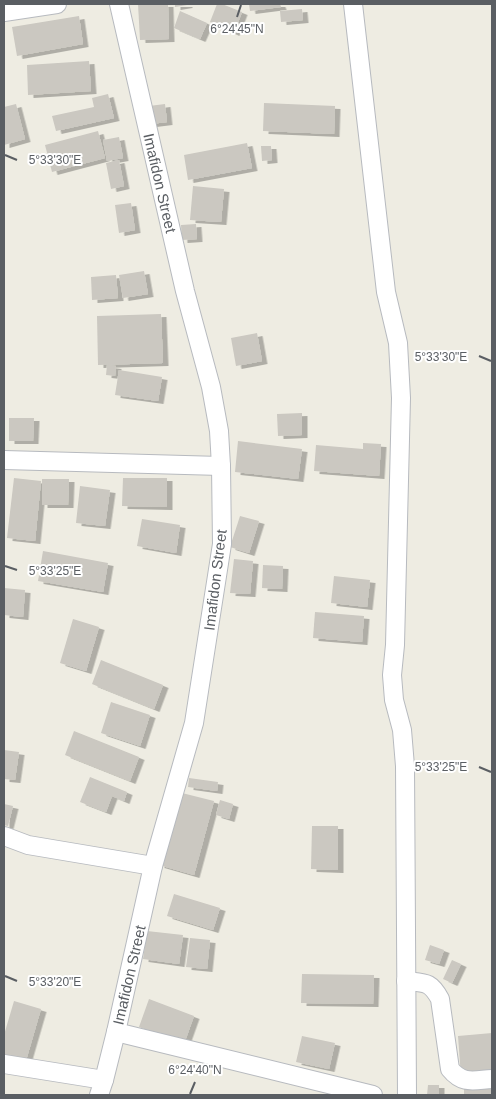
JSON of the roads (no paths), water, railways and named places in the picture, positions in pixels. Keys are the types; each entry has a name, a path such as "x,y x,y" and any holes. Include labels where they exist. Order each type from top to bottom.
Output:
{"street":[{"path":"4,12 57,4"},
{"name":"Imafidon Street","path":"102,1088 153,866 194,723 222,544 219,431 211,386 185,291 119,4"},
{"path":"353,4 386,292 398,343 401,398 395,645 392,675 394,700 402,730 405,766 407,1095"},
{"path":"4,460 221,466"},
{"path":"4,836 28,844 153,866"},
{"path":"406,981 427,983 435,989 440,999 450,1069 457,1077 466,1080 492,1079"},
{"path":"116,1032 373,1095"},
{"path":"4,1064 102,1088"}]}
